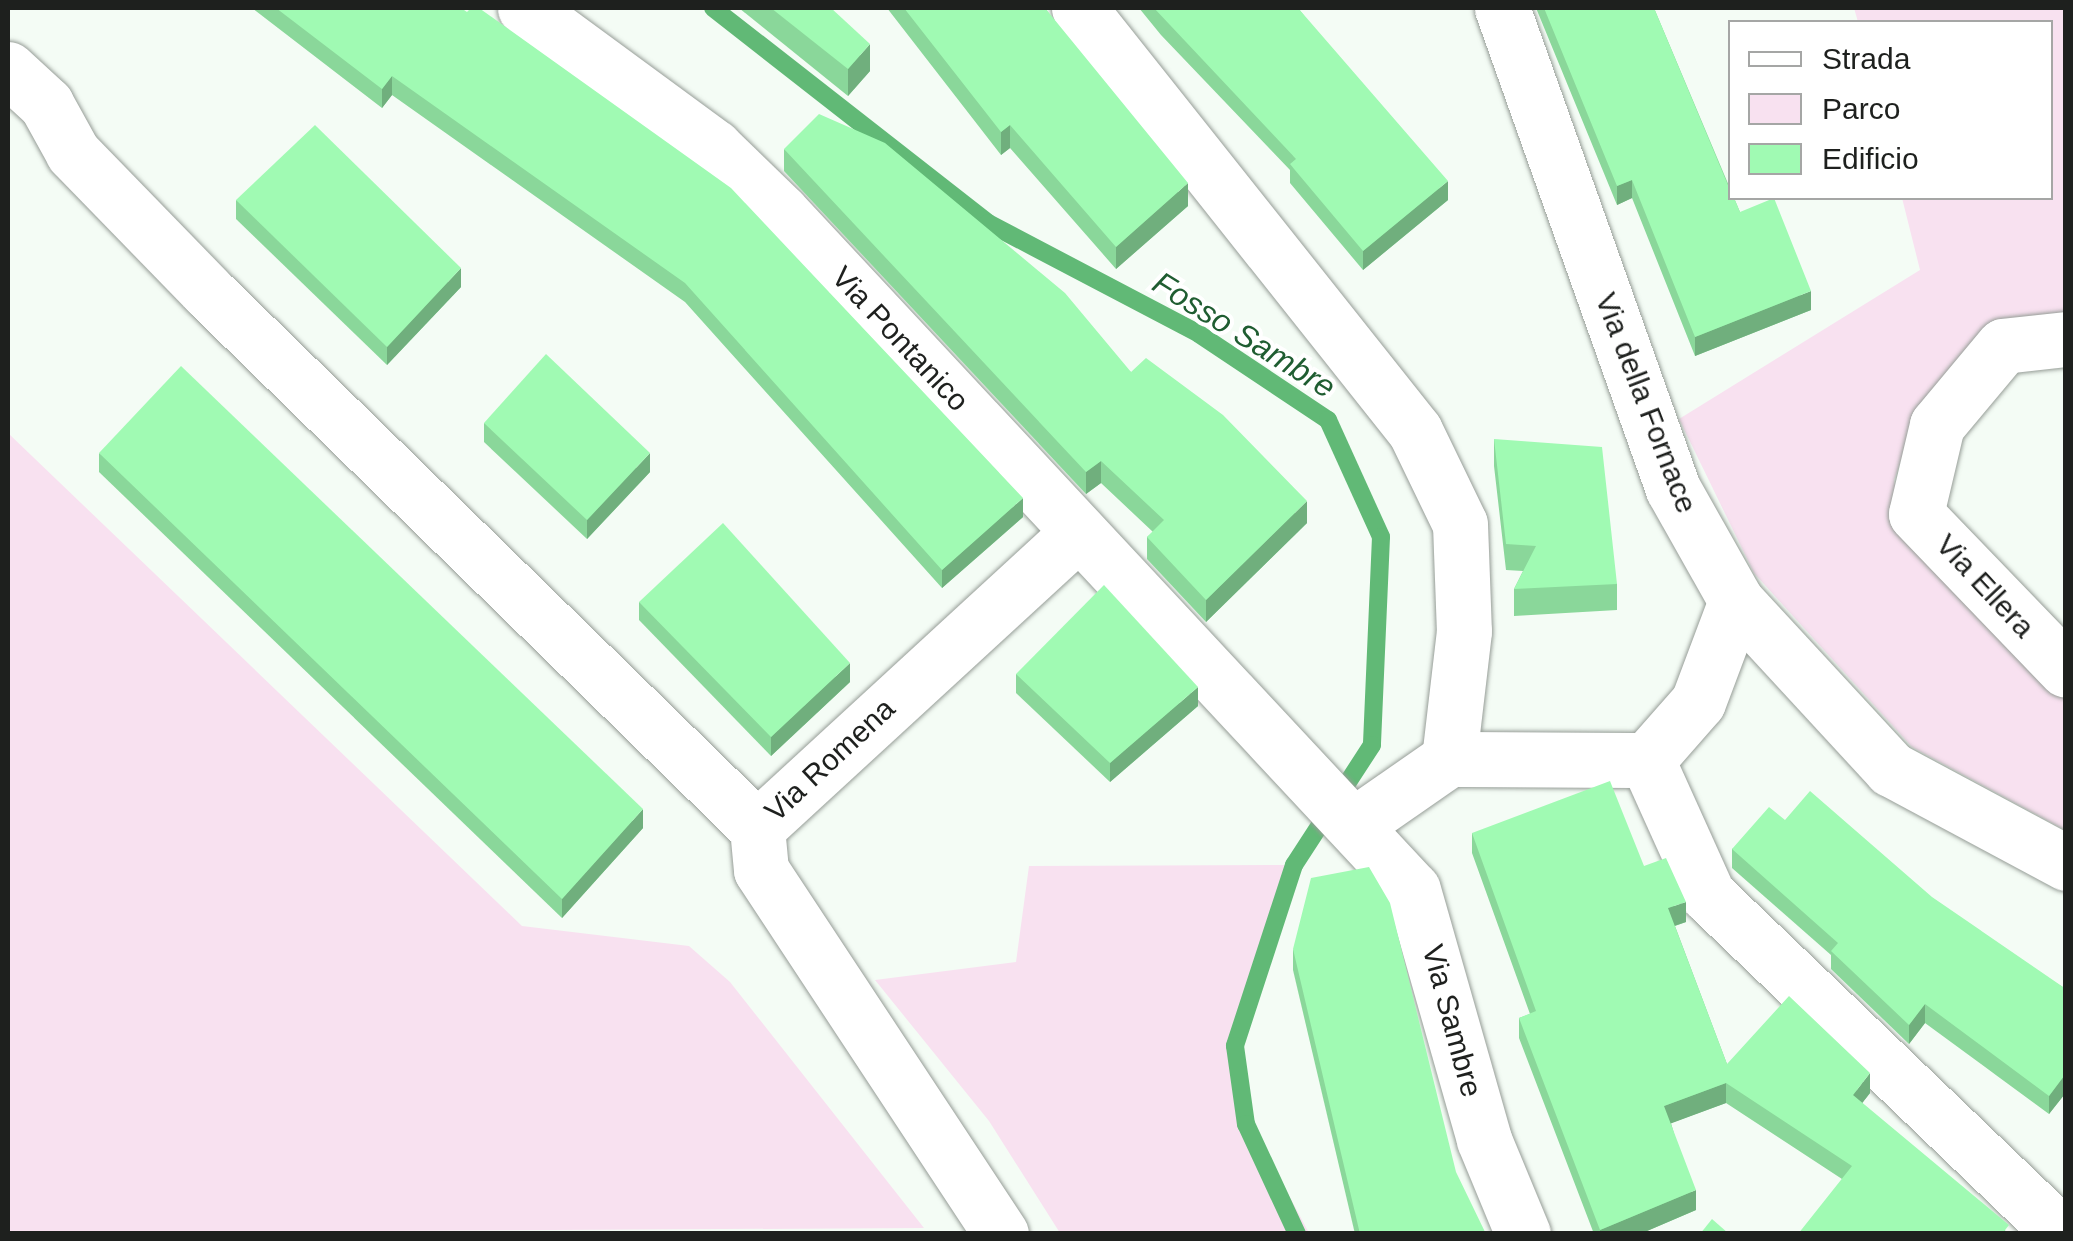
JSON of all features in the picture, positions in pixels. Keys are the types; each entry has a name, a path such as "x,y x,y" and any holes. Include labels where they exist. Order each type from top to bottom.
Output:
{"street":[{"name":"Via Pontanico","path":"524,8 714,147 1244,706"},
{"path":"1079,8 1415,430 1460,524 1464,631 1449,759"},
{"name":"Via della Fornace","path":"1502,8 1673,489 1736,600"},
{"path":"8,69 46,104 74,153 207,291 757,828"},
{"name":"Via Ellera","path":"2066,339 2003,346 1937,425 1916,514 2066,670"},
{"name":"Via Romena","path":"1000,1234 760,870 757,828 1079,532"},
{"path":"1351,817 1449,759 1648,760 1698,702 1736,600 1891,769 2066,863"},
{"name":"Via Sambre","path":"1244,706 1351,817 1413,890 1484,1140 1523,1234"},
{"path":"1648,760 1708,895 2062,1234"}],"green space":[{"path":"1854,8 2065,8 2065,323 1921,404 1894,480 1906,540 2065,700 2065,830 1912,747 1754,573 1679,419 1920,270 1902,200 2053,200 2053,20 1857,20"},
{"path":"8,433 522,926 689,946 730,982 924,1228 8,1233"},
{"path":"1294,865 1239,1031 1244,1111 1309,1233 1060,1233 989,1121 875,980 1016,962 1029,866"}],"building":[{"path":"276,8 461,8 467,12 479,8 731,188 1023,498 942,570 685,283 392,76 382,89"},
{"path":"771,8 831,8 870,44 848,69"},
{"path":"904,8 1045,8 1188,183 1116,247 1010,125 1001,132"},
{"path":"1154,8 1298,8 1448,181 1363,251 1290,164 1296,159"},
{"path":"1544,8 1654,8 1728,185 1728,200 1735,200 1740,212 1775,200 1811,291 1695,337 1632,180 1617,186"},
{"path":"819,114 885,143 1065,293 1131,372 1146,358 1223,415 1307,501 1206,600 1147,537 1164,520 1101,461 1086,472 784,149"},
{"path":"315,125 461,268 387,347 236,200"},
{"path":"546,354 650,453 587,520 484,423"},
{"path":"181,366 643,809 562,899 99,453"},
{"path":"1494,439 1602,447 1617,584 1514,589 1536,546 1506,544"},
{"path":"723,523 850,663 771,737 639,602"},
{"path":"1104,585 1198,687 1110,763 1016,674"},
{"path":"1610,781 1644,866 1666,858 1686,902 1668,908 1727,1064 1789,996 1870,1073 1853,1095 2009,1225 2002,1234 1798,1234 1852,1166 1726,1083 1664,1106 1696,1190 1600,1230 1519,1018 1536,1011 1472,833"},
{"path":"1810,791 1932,897 2066,989 2066,1077 2049,1096 1925,1004 1909,1025 1831,951 1838,943 1732,849 1769,807 1785,820"},
{"path":"1369,867 1390,903 1456,1172 1486,1234 1360,1234 1293,949 1311,878"},
{"path":"1712,1219 1729,1234 1700,1234"}],"waterway":[{"name":"Fosso Sambre","path":"713,8 988,223 1199,334 1328,420 1381,537 1372,745 1294,865 1235,1046 1246,1124 1297,1234"}]}
